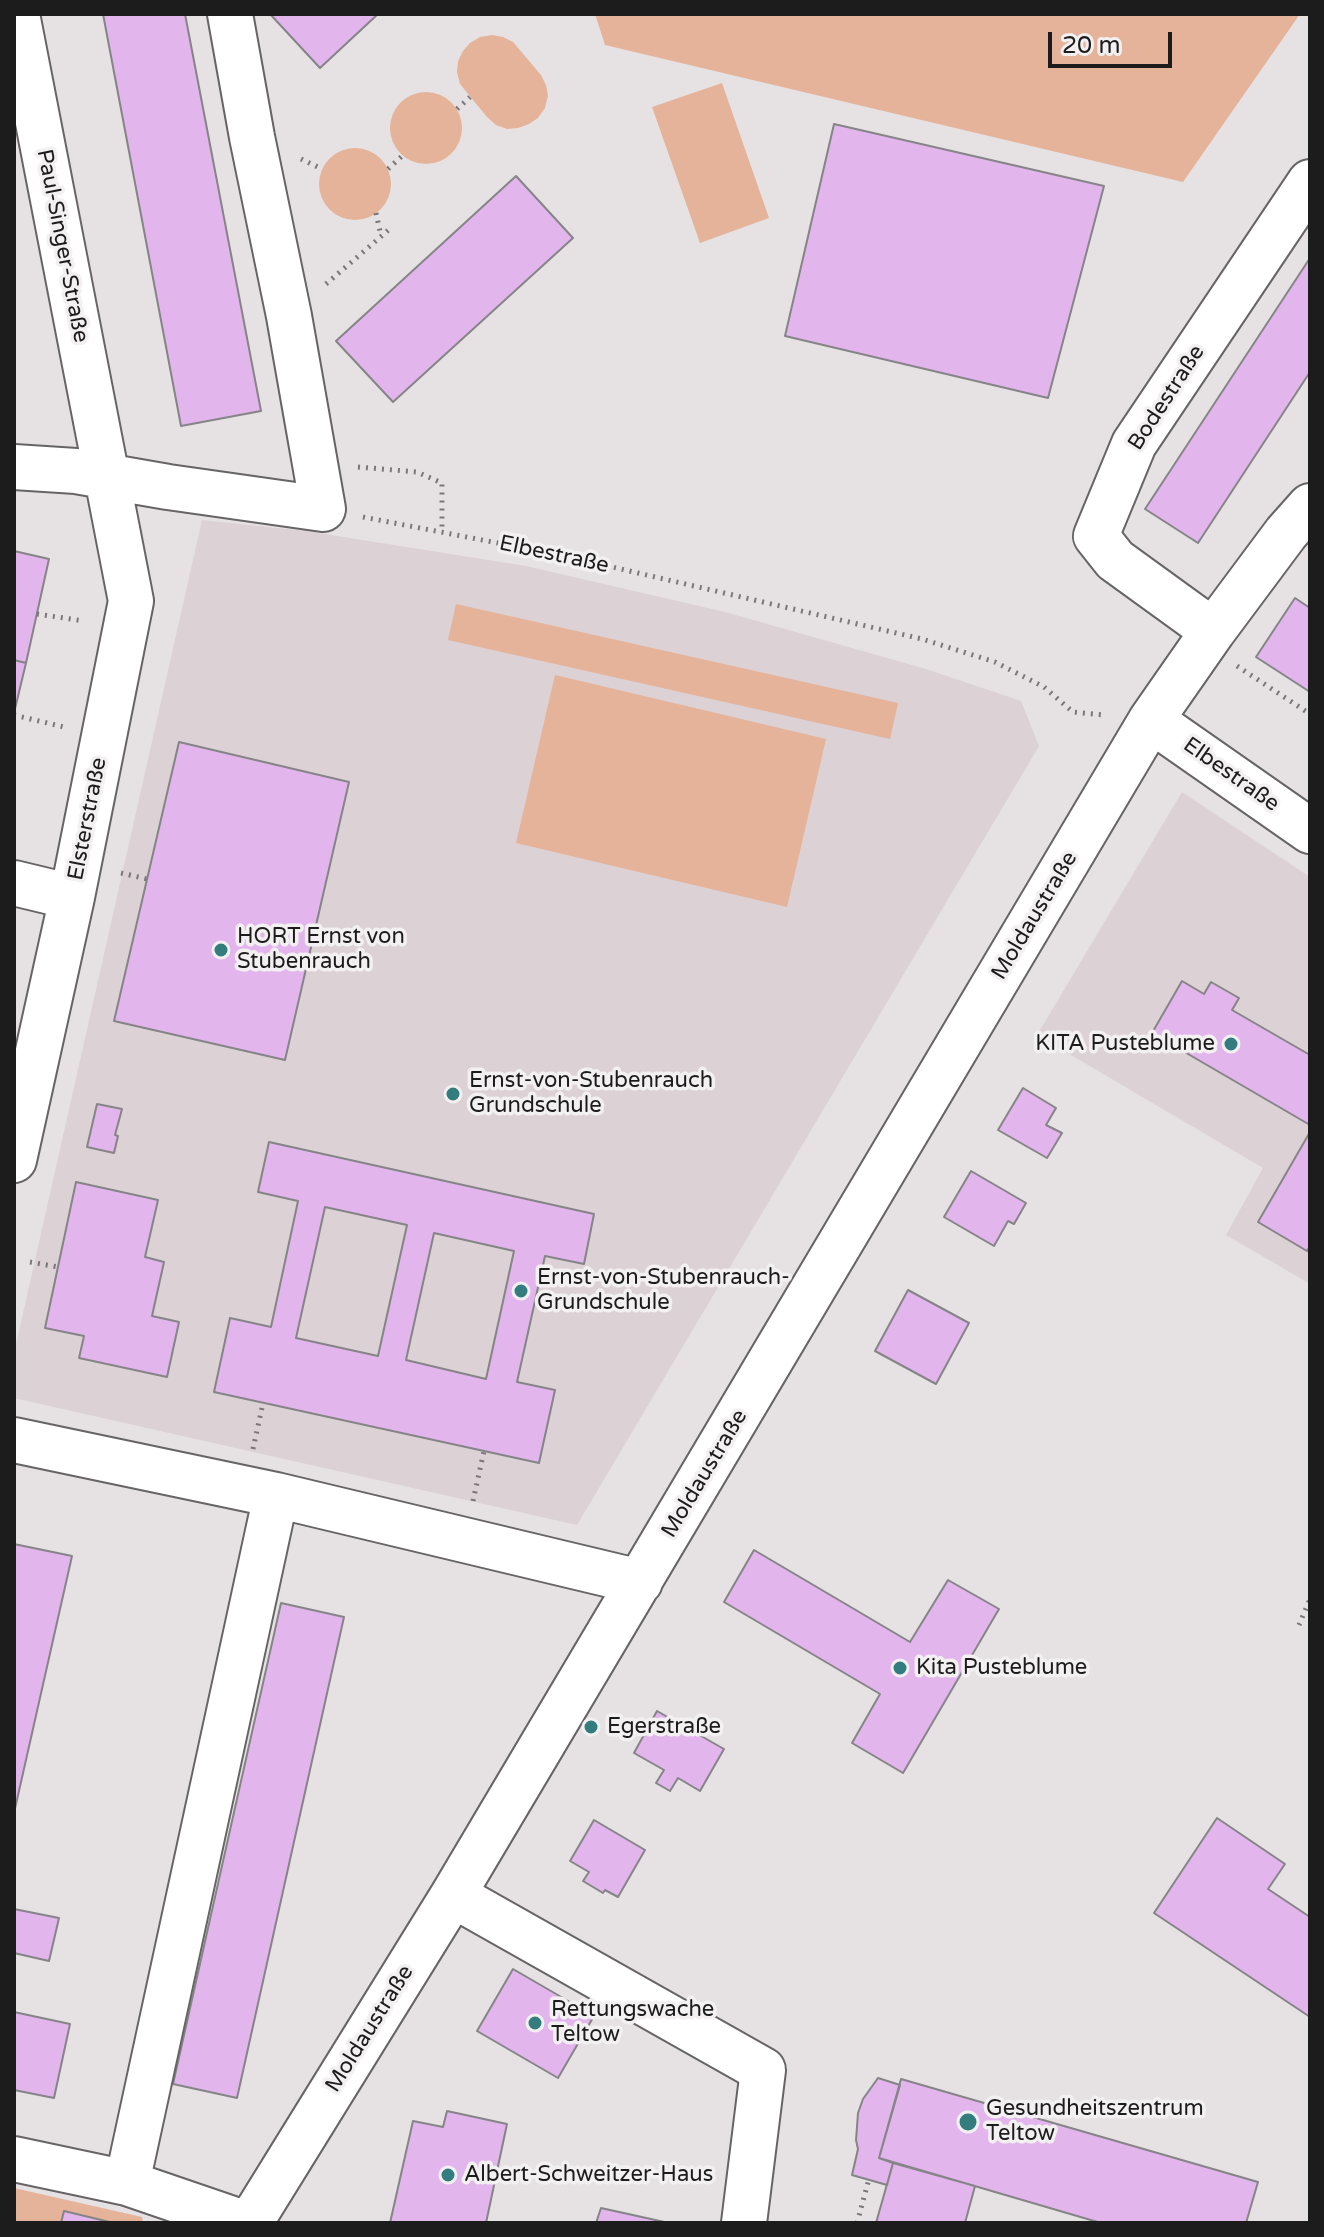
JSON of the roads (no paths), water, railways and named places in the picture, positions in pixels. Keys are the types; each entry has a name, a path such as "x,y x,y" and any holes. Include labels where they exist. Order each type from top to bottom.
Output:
{"street":[{"name":"Paul-Singer-Straße","path":"17,14 108,478"},
{"path":"14,467 76,471 323,509 230,14"},
{"name":"Bodestraße","path":"1208,638 1115,560 1096,536 1134,444 1310,182"},
{"name":"Elsterstraße","path":"14,1160 72,897 131,601 108,478"},
{"path":"1151,720 1286,533 1310,506"},
{"name":"Elbestraße","path":"1151,720 1310,831"},
{"name":"Moldaustraße","path":"247,2223 453,1895 1151,720"},
{"path":"14,883 72,897"},
{"path":"14,1440 276,1495 640,1582"},
{"path":"127,2183 276,1495"},
{"path":"453,1895 763,2070 744,2223"},
{"path":"14,2159 127,2183 247,2223"}],"place":[{"name":"HORT Ernst von Stubenrauch","path":"221,950"},
{"name":"KITA Pusteblume","path":"1231,1044"},
{"name":"Ernst-von-Stubenrauch Grundschule","path":"453,1094"},
{"name":"Ernst-von-Stubenrauch- Grundschule","path":"521,1291"},
{"name":"Kita Pusteblume","path":"900,1668"},
{"name":"Egerstraße","path":"591,1727"},
{"name":"Rettungswache Teltow","path":"535,2023"},
{"name":"Gesundheitszentrum Teltow","path":"968,2122"},
{"name":"Albert-Schweitzer-Haus","path":"448,2175"}]}
